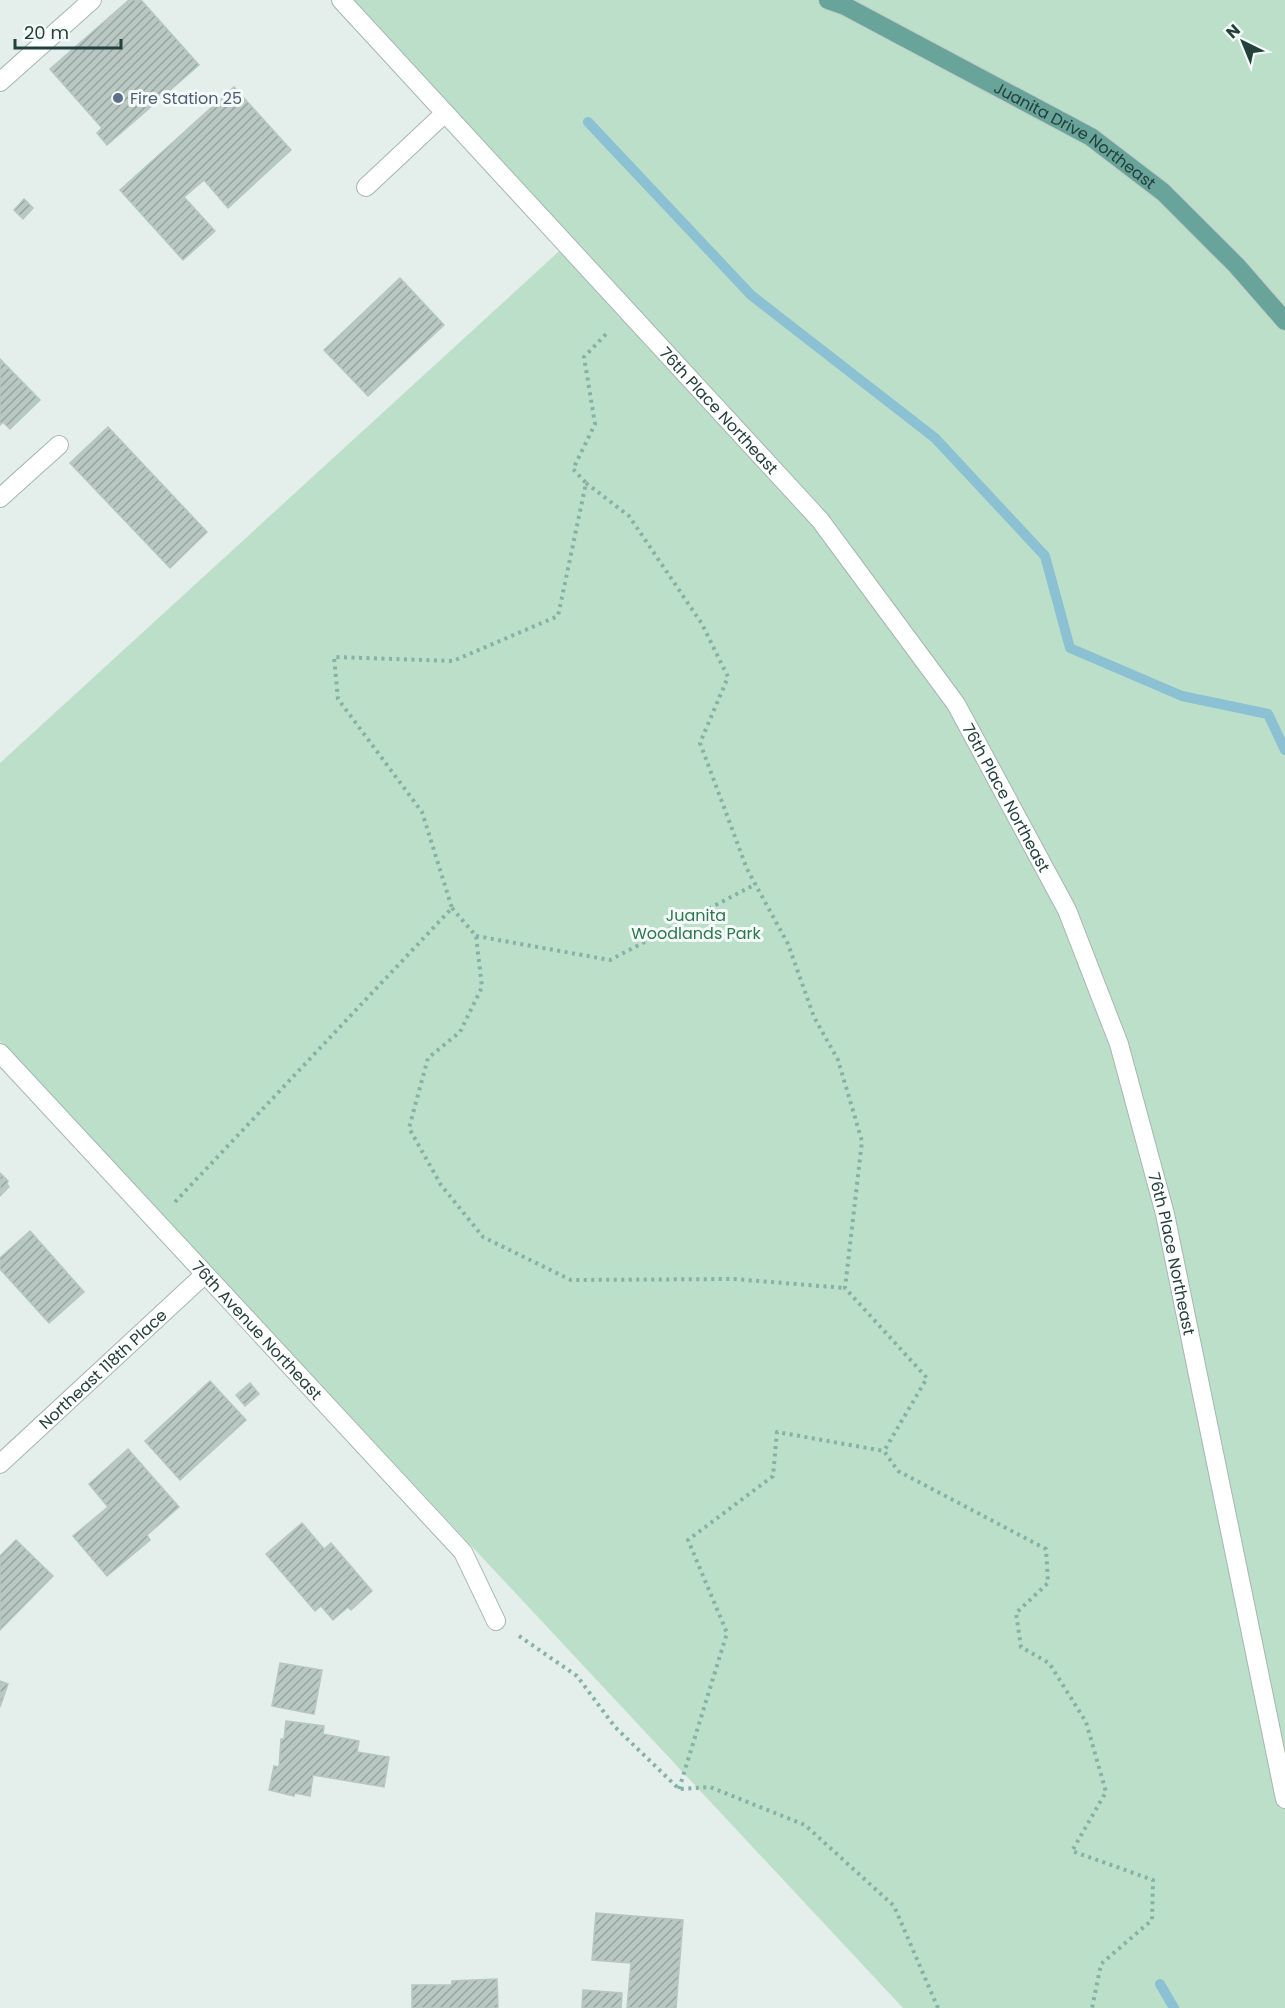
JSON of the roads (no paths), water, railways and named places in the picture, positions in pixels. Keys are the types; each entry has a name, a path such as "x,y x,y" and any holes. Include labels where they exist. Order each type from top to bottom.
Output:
{"main road":[{"name":"Juanita Drive Northeast","path":"841,2 1091,136 1163,192 1237,266 1285,321"}],"street":[{"path":"0,82 92,0"},
{"name":"76th Place Northeast","path":"341,0 820,520 956,704 1067,910 1119,1044 1165,1214 1285,1799"},
{"path":"366,187 445,113"},
{"path":"0,498 59,445"},
{"name":"76th Avenue Northeast","path":"0,1053 463,1552 496,1621"},
{"name":"Northeast 118th Place","path":"0,1464 204,1275"}],"waterway":[{"path":"588,122 751,295 935,438 1045,556 1070,648 1182,696 1268,714 1285,750"},
{"path":"1160,1984 1174,2008"}],"place":[{"name":"Fire Station 25","path":"118,98"}],"park label":[{"name":"Juanita Woodlands Park","path":"696,924"}]}
